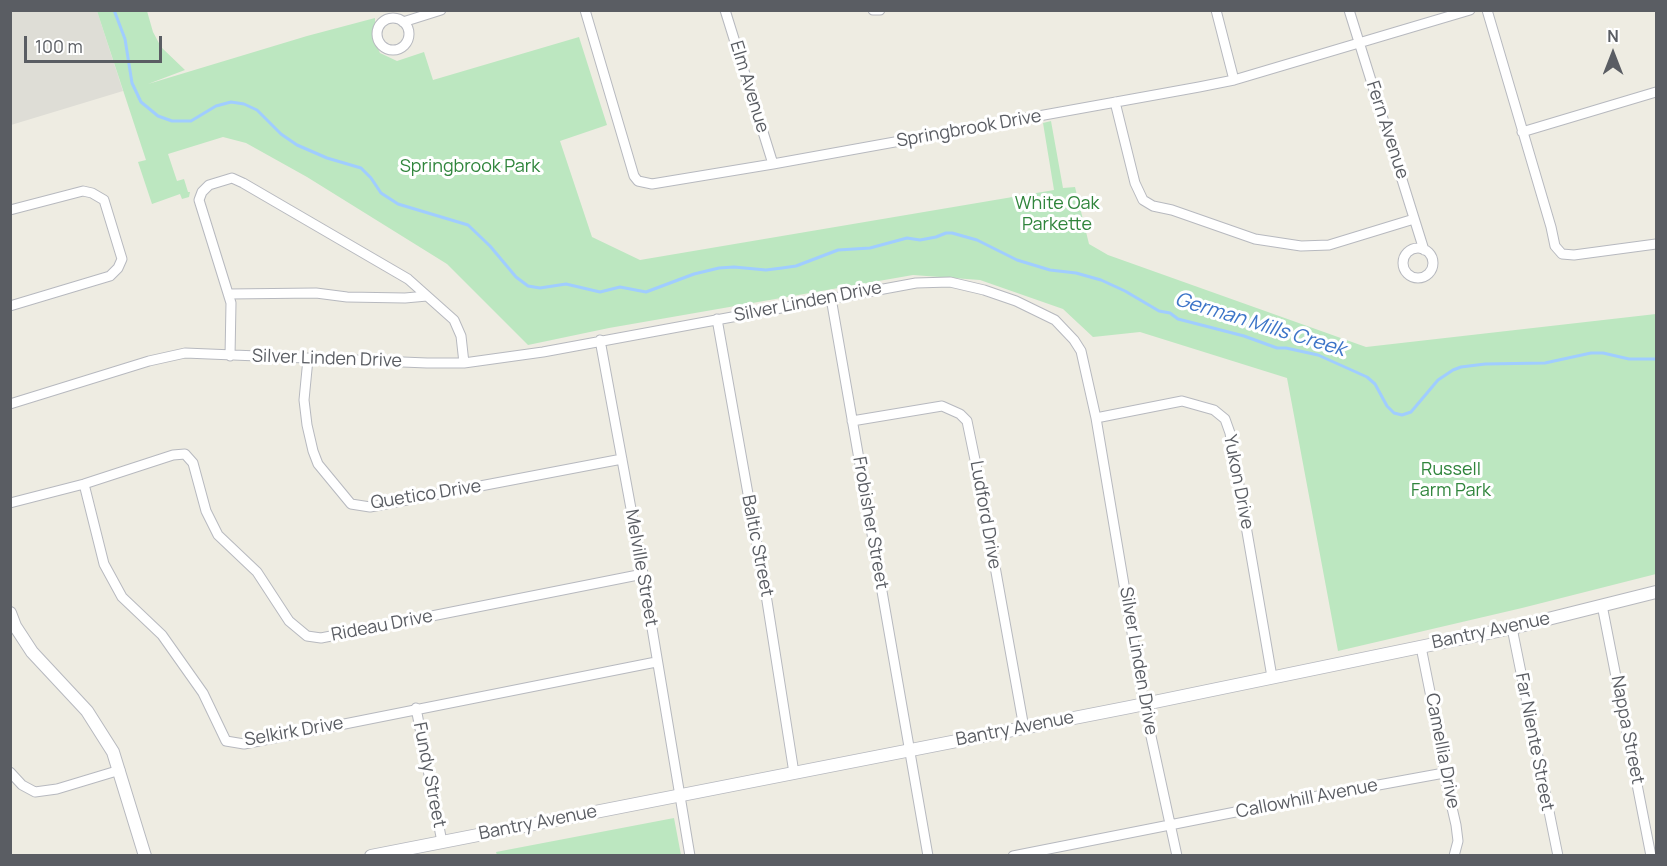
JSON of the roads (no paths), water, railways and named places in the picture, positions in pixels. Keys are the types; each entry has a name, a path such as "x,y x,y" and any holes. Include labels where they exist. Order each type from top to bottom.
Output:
{"street":[{"path":"403,22 441,10"},
{"name":"Springbrook Drive","path":"585,10 634,176 638,181 659,184 1234,80 1470,10"},
{"name":"Elm Avenue","path":"725,10 773,164"},
{"path":"873,10 880,10"},
{"path":"1216,10 1234,80"},
{"name":"Fern Avenue","path":"1350,10 1424,250"},
{"path":"1487,10 1555,246 1562,254 1574,255 1656,244"},
{"path":"1522,132 1656,92"},
{"path":"1114,102 1135,183 1143,200 1153,206 1172,210 1255,239 1301,246 1329,245 1414,219"},
{"path":"230,356 232,318 229,294 199,200 202,192 209,185 232,178 408,279 454,320 458,327 464,363"},
{"path":"10,210 83,191 92,193 104,200 122,259 118,268 110,276 10,306"},
{"name":"Silver Linden Drive","path":"10,404 149,361 185,353 464,363 543,352 916,283 951,282 984,290 1055,320 1081,351 1096,418 1144,704 1177,855"},
{"path":"229,294 316,293 346,297 405,298 427,296"},
{"name":"Frobisher Street","path":"831,298 928,855"},
{"name":"Baltic Street","path":"717,319 767,601 794,773"},
{"name":"Melville Street","path":"600,340 643,574 690,855"},
{"name":"Quetico Drive","path":"308,359 304,400 313,451 318,464 351,504 370,507 621,459"},
{"name":"Yukon Drive","path":"1096,418 1182,401 1214,410 1225,419 1232,443 1272,677"},
{"name":"Ludford Drive","path":"852,421 942,406 960,414 967,421 1024,728"},
{"name":"Rideau Drive","path":"10,503 84,484 173,455 185,454 193,463 206,511 218,536 257,572 289,621 307,636 321,638 643,574"},
{"name":"Selkirk Drive","path":"84,484 104,564 122,597 162,635 203,693 226,741 244,744 656,662"},
{"name":"Bantry Avenue","path":"371,855 1144,704 1512,628 1656,592"},
{"name":"Nappa Street","path":"1602,605 1651,855"},
{"path":"10,614 32,652 87,711 114,752 145,855"},
{"name":"Far Niente Street","path":"1512,628 1558,855"},
{"name":"Camellia Drive","path":"1421,647 1443,757 1444,773 1458,834 1454,855"},
{"name":"Fundy Street","path":"416,708 442,842"},
{"path":"10,772 22,785 35,792 57,789 120,770"},
{"name":"Callowhill Avenue","path":"1013,855 1444,773"}],"waterway":[{"name":"German Mills Creek","path":"114,10 125,39 132,83 141,102 158,116 172,121 191,121 216,106 231,102 244,104 257,110 281,134 297,145 327,158 361,168 381,193 398,204 468,225 490,246 516,277 528,286 540,288 566,284 600,292 620,287 646,292 694,274 719,268 766,270 796,266 838,250 870,248 907,238 920,240 952,233 977,240 1017,260 1050,270 1076,273 1101,280 1178,319 1244,336 1277,348 1318,355 1367,377 1375,384 1387,406 1394,413 1402,415 1411,412 1438,380 1461,367 1485,364 1545,363 1591,353 1603,353 1629,359 1656,359"}],"park label":[{"name":"Springbrook Park","path":"470,167"},
{"name":"White Oak Parkette","path":"1057,214"},
{"name":"Russell Farm Park","path":"1451,480"}]}
